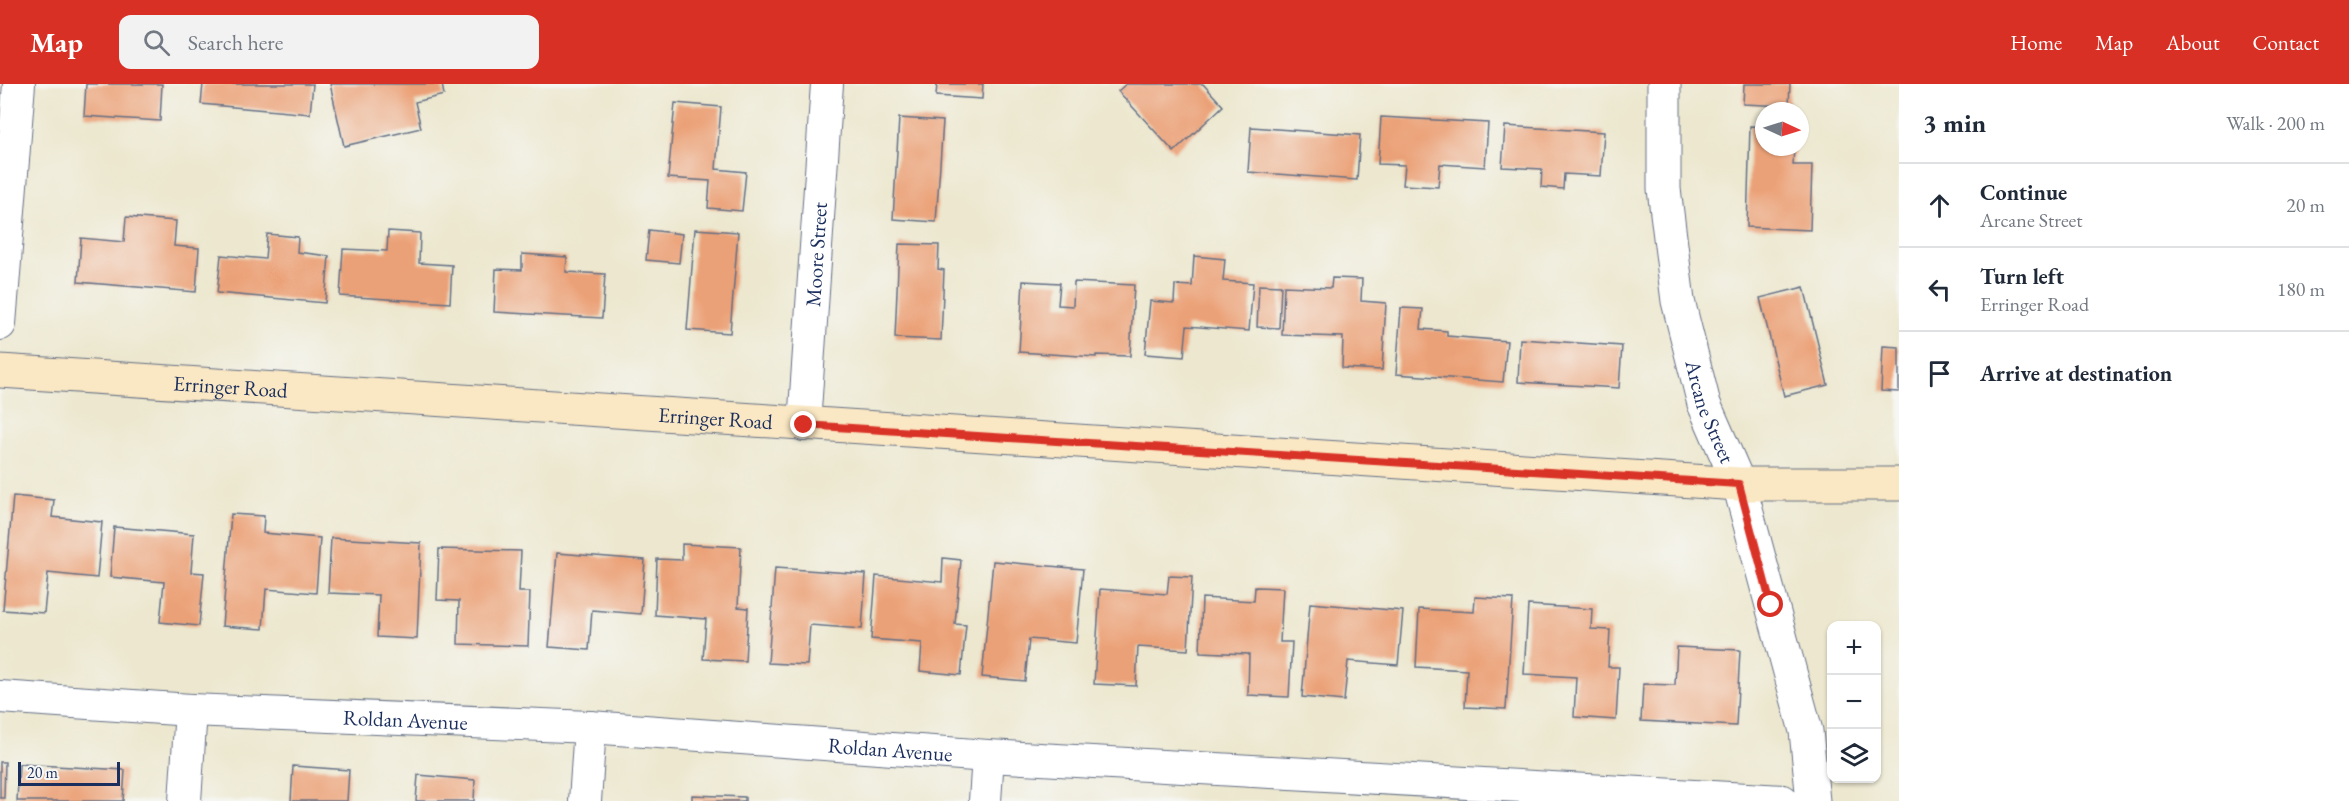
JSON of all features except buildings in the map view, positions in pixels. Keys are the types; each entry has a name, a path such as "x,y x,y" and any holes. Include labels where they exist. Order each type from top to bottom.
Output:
{"main road":[{"name":"Erringer Road","path":"0,371 1739,484 1899,484"}],"street":[{"path":"0,324 19,84"},
{"name":"Moore Street","path":"804,425 827,84"},
{"name":"Arcane Street","path":"1664,84 1664,189 1678,301 1704,404 1739,484 1806,731 1813,801"},
{"name":"Roldan Avenue","path":"0,698 191,710 590,727 988,756 1386,790 1783,801"},
{"path":"185,801 191,710"},
{"path":"585,801 590,727"},
{"path":"985,801 988,756"}],"route":[{"path":"804,425 1739,484 1771,605"}]}
